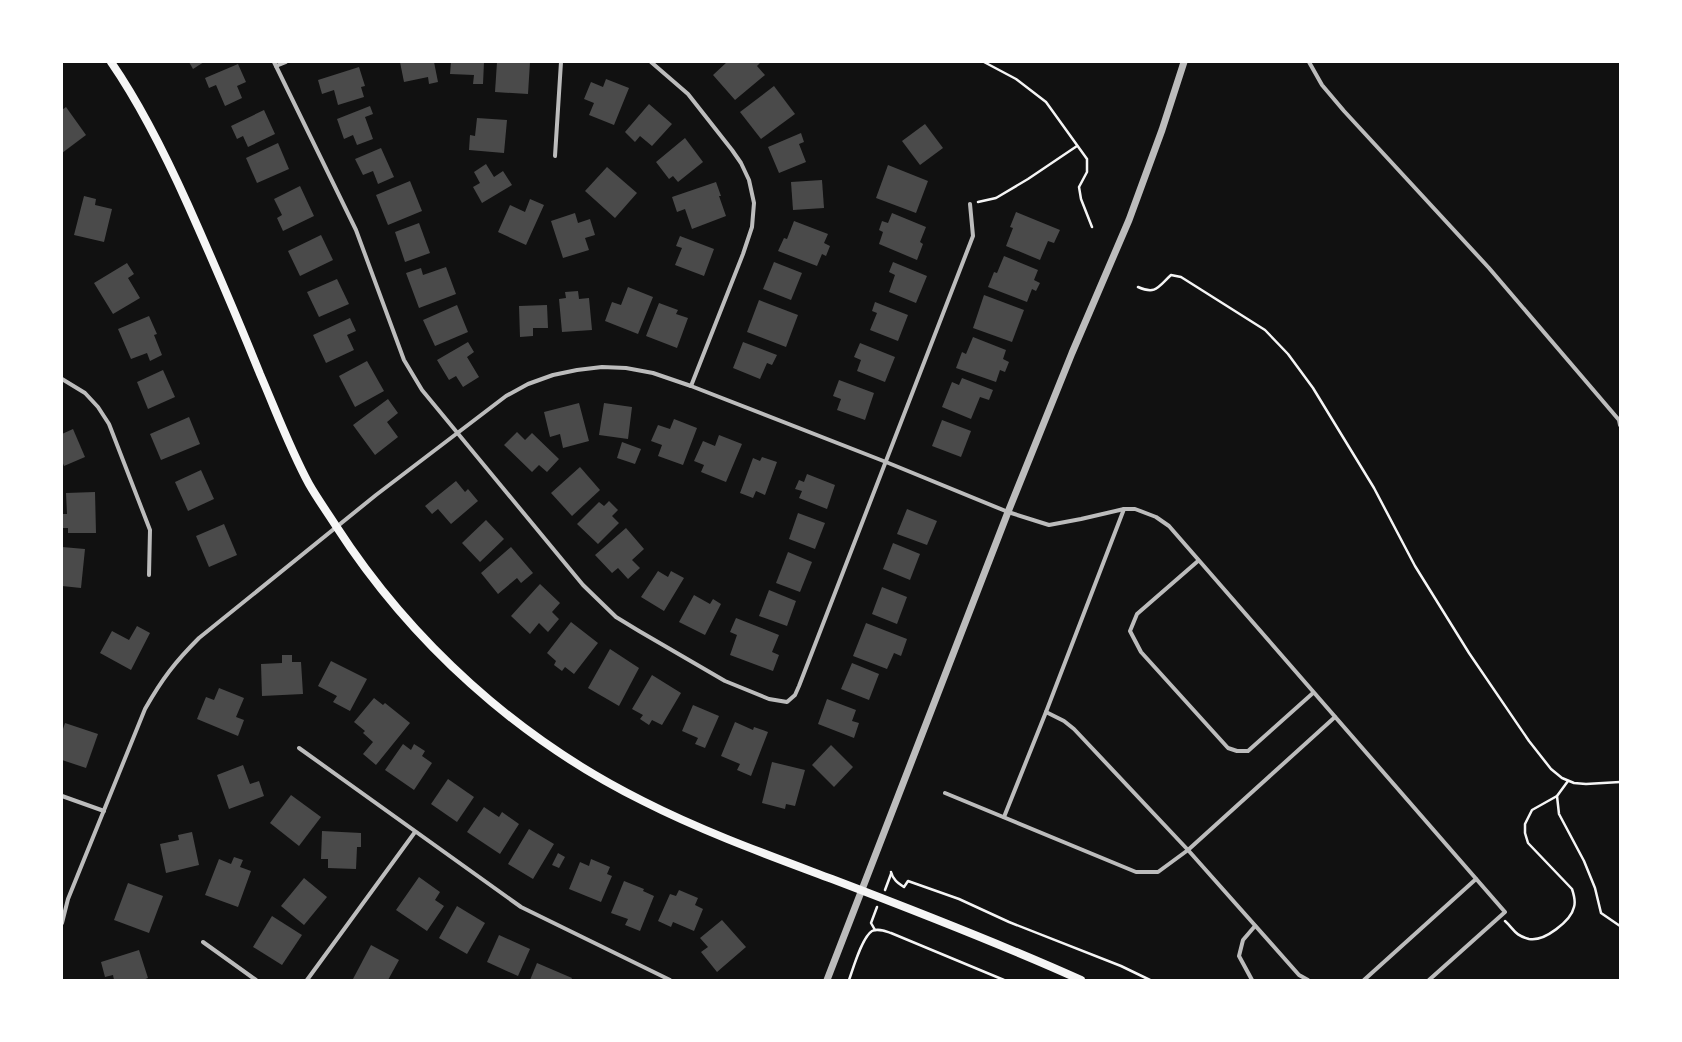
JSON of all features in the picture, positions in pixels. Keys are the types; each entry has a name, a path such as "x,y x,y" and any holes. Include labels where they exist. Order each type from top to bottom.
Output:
{"main road":[{"path":"111,62 160,143 215,264 293,453 311,487 375,582 406,620 459,674 519,724 579,765 641,800 720,837 1012,949 1081,980"}],"street":[{"path":"286,62 275,64 356,230 404,360 422,390 583,585 616,617 651,639 725,681 780,702 787,702 800,686 974,236 970,204"},
{"path":"555,156 561,62"},
{"path":"651,62 688,94 736,156 749,180 754,203 752,227 743,254 691,386"},
{"path":"827,980 1008,512 1072,353 1129,220 1162,130 1184,62"},
{"path":"1309,62 1322,85 1344,111 1489,268 1619,420 1620,425"},
{"path":"62,923 68,899 145,709 160,682 176,661 199,638 376,495 512,393 528,384 553,375 602,367 626,368 653,373 691,386 886,462 1008,512 1049,525 1124,509 1136,509 1156,517 1168,526 1505,912 1429,980"},
{"path":"62,379 84,393 98,407 109,424 150,530 150,575"},
{"path":"1004,817 1124,509"},
{"path":"1198,560 1137,614 1130,631 1141,652 1228,748 1237,751 1248,751 1314,692"},
{"path":"1046,712 1064,721 1074,729 1188,850 1299,975 1308,980"},
{"path":"945,793 1136,872 1158,872 1188,850 1335,717"},
{"path":"299,748 522,907 670,980"},
{"path":"62,796 104,811"},
{"path":"307,980 415,832"},
{"path":"1364,980 1476,879"},
{"path":"1252,980 1239,956 1243,940 1255,926"},
{"path":"203,942 256,980"}],"path":[{"path":"984,62 1016,79 1046,102 1088,159 1087,172 1079,187 1081,199 1092,228"},
{"path":"970,204 996,198 1028,180 1077,146"},
{"path":"1138,287 1147,291 1155,290 1171,275 1181,277 1265,330 1288,354 1313,388 1374,488 1415,566 1469,653 1533,746 1551,769 1562,778 1574,783 1586,784 1620,782"},
{"path":"1500,917 1509,924 1513,931 1532,940 1542,938 1560,926 1571,916 1575,906 1572,889 1528,843 1525,833 1525,824 1532,810 1558,796 1568,781"},
{"path":"1558,796 1559,814 1584,861 1595,888 1601,913 1620,926"},
{"path":"891,872 892,877 896,882 904,887 908,881 959,899 1009,922 1122,966 1150,980"},
{"path":"871,923 875,930"},
{"path":"849,980 864,941 872,931 875,930 891,933 1004,980"}],"building":[{"path":"189,62 204,62 193,69"},
{"path":"400,62 434,62 438,82 429,84 428,77 404,82"},
{"path":"451,62 484,62 483,84 473,84 474,75 450,74"},
{"path":"497,62 530,62 528,94 495,92"},
{"path":"727,62 761,62 757,66 765,75 735,100 713,75"},
{"path":"238,64 246,82 237,86 242,98 225,106 216,85 209,88 205,78"},
{"path":"359,67 365,86 361,87 364,97 338,105 334,90 322,94 318,80"},
{"path":"606,79 629,88 614,125 589,115 594,103 584,99 591,82 603,87"},
{"path":"774,86 795,114 761,139 740,112"},
{"path":"649,104 672,124 652,146 640,136 635,142 625,132"},
{"path":"370,106 373,114 365,117 373,139 357,145 353,135 344,139 337,119"},
{"path":"66,107 86,135 62,153 62,110"},
{"path":"264,110 275,134 248,147 243,136 237,139 231,126"},
{"path":"477,118 507,120 504,153 469,150 470,135 475,136"},
{"path":"925,124 943,148 920,165 902,141"},
{"path":"801,133 804,142 799,144 806,162 779,173 768,147"},
{"path":"685,138 703,162 678,182 673,176 669,179 656,162"},
{"path":"278,143 289,169 257,183 246,158"},
{"path":"381,148 394,177 378,184 373,171 363,175 355,159"},
{"path":"486,164 494,177 503,171 512,185 482,203 473,187 480,183 474,172"},
{"path":"888,165 928,181 916,213 876,198"},
{"path":"607,167 637,193 615,218 585,191"},
{"path":"822,180 824,208 793,210 791,182"},
{"path":"410,181 422,211 388,225 376,195"},
{"path":"716,182 726,216 692,229 685,209 677,212 672,197"},
{"path":"300,186 314,216 283,231 277,218 282,215 274,199"},
{"path":"84,196 96,199 95,205 112,209 104,242 74,235"},
{"path":"530,199 544,205 526,245 498,232 510,205 525,212"},
{"path":"1016,212 1060,230 1054,243 1048,241 1040,260 1006,246 1013,228 1010,227"},
{"path":"575,213 578,223 590,219 595,235 585,238 589,250 563,258 551,221"},
{"path":"892,213 926,227 920,242 923,244 917,260 879,244 883,232 879,230 882,221 888,223"},
{"path":"794,221 828,234 824,243 830,246 826,256 822,254 817,266 778,251 784,238 787,239"},
{"path":"419,223 430,253 405,262 395,232"},
{"path":"321,235 333,260 300,276 288,251"},
{"path":"680,236 714,249 704,276 675,265 682,248 676,246"},
{"path":"1004,256 1038,270 1034,280 1040,283 1036,291 1032,289 1027,302 988,287 994,272 997,273"},
{"path":"774,262 802,273 791,300 763,289"},
{"path":"893,262 927,276 916,303 889,292 895,275 889,272"},
{"path":"127,263 134,274 128,278 140,298 113,314 94,283"},
{"path":"446,267 456,294 419,308 406,273 421,268 423,275"},
{"path":"337,279 349,304 319,317 307,292"},
{"path":"628,287 653,297 638,334 605,321 612,302 621,305"},
{"path":"578,291 579,299 589,298 592,330 562,332 559,299 566,298 565,292"},
{"path":"984,295 1024,310 1012,342 973,328"},
{"path":"759,300 798,315 786,347 747,332"},
{"path":"875,302 908,315 898,341 870,330 877,313 872,311"},
{"path":"659,303 678,310 676,314 688,318 677,348 646,336"},
{"path":"457,305 468,332 435,346 423,320"},
{"path":"547,305 548,328 533,328 533,336 520,337 519,306"},
{"path":"149,316 157,334 154,335 162,355 150,361 147,353 131,359 118,329"},
{"path":"350,318 356,331 347,335 354,350 326,363 313,335"},
{"path":"973,337 1006,350 1003,359 1009,362 1005,372 1000,370 996,382 956,368 962,352 966,354"},
{"path":"468,342 474,352 467,357 479,377 463,387 456,376 449,380 437,360"},
{"path":"743,342 777,355 772,365 767,363 760,379 733,368"},
{"path":"860,343 895,357 885,382 857,371 861,360 854,357"},
{"path":"367,361 384,391 355,407 339,376"},
{"path":"163,370 175,397 148,409 137,382"},
{"path":"962,378 993,390 989,400 980,397 971,419 942,407 952,382 959,385"},
{"path":"839,380 874,393 865,420 837,410 841,399 833,396"},
{"path":"388,399 398,413 387,422 398,437 375,455 353,425"},
{"path":"579,403 589,441 563,448 560,434 550,437 544,412"},
{"path":"604,403 632,407 628,439 599,435"},
{"path":"189,417 200,444 161,460 150,434"},
{"path":"674,419 697,428 683,465 658,456 662,445 651,441 658,425 670,429"},
{"path":"942,420 971,431 961,457 932,446"},
{"path":"73,429 85,457 64,466 62,461 62,434"},
{"path":"517,432 525,440 532,433 559,459 547,472 539,465 532,472 504,445"},
{"path":"719,435 742,444 726,482 701,472 704,465 694,461 703,441 715,446"},
{"path":"622,442 641,449 635,464 617,458"},
{"path":"762,457 777,462 765,495 756,491 753,498 740,493 753,458 760,461"},
{"path":"580,467 600,490 572,516 551,493"},
{"path":"201,470 214,499 188,511 175,482"},
{"path":"807,474 835,485 827,509 799,498 802,491 795,489 799,480 804,482"},
{"path":"456,481 465,492 468,489 478,501 451,524 438,509 432,514 425,506"},
{"path":"95,492 96,533 68,533 68,528 62,528 62,514 67,514 66,493"},
{"path":"609,501 618,510 612,516 619,523 598,544 577,524 599,502 604,506"},
{"path":"907,509 937,521 927,545 897,534"},
{"path":"798,513 825,523 815,549 789,539"},
{"path":"486,520 504,539 480,562 462,543"},
{"path":"224,524 237,555 209,567 196,536"},
{"path":"626,528 644,549 632,560 640,568 628,579 618,568 612,573 595,555"},
{"path":"893,543 920,554 910,580 883,569"},
{"path":"62,547 85,549 81,588 62,586"},
{"path":"511,547 533,573 521,583 517,578 498,594 481,573"},
{"path":"788,552 812,562 800,592 776,583"},
{"path":"658,571 668,577 671,571 684,578 664,611 641,597"},
{"path":"540,584 560,603 552,612 559,619 548,632 539,623 530,634 511,616"},
{"path":"882,587 907,597 897,624 872,614"},
{"path":"769,590 796,601 787,626 759,616"},
{"path":"694,595 710,604 713,599 721,604 705,635 679,622"},
{"path":"736,618 779,635 772,652 779,655 773,671 730,655 737,635 730,632"},
{"path":"571,622 598,643 574,674 565,667 562,671 554,665 556,661 547,653"},
{"path":"866,623 907,639 901,656 894,653 887,669 853,656"},
{"path":"137,626 150,633 131,670 100,653 112,631 129,640"},
{"path":"610,649 639,668 619,706 588,688"},
{"path":"282,655 292,655 292,662 301,662 303,694 262,696 261,664 282,663"},
{"path":"331,661 367,679 350,711 333,702 337,696 318,686"},
{"path":"852,663 879,674 869,700 841,689"},
{"path":"652,675 681,693 662,725 652,720 649,725 640,719 643,715 632,709"},
{"path":"219,688 244,698 236,717 244,720 238,736 197,719 206,697 214,700"},
{"path":"374,698 383,705 385,703 410,723 376,765 363,754 373,742 363,733 365,731 354,722"},
{"path":"827,699 856,710 852,721 859,723 854,738 818,724"},
{"path":"693,705 719,716 705,748 695,744 698,738 682,731"},
{"path":"735,722 753,730 754,727 768,732 751,776 737,770 740,764 721,756"},
{"path":"65,723 98,734 86,768 62,760 62,732"},
{"path":"403,744 411,750 414,744 425,751 422,756 432,763 414,790 385,770"},
{"path":"831,745 853,767 834,787 812,765"},
{"path":"772,762 805,770 795,806 786,804 785,809 762,803"},
{"path":"243,765 250,784 259,781 264,796 229,809 217,775"},
{"path":"448,779 474,797 457,822 431,804"},
{"path":"291,795 321,817 299,846 270,823"},
{"path":"484,807 499,817 502,812 519,824 500,854 467,832"},
{"path":"529,829 554,844 533,879 508,864"},
{"path":"322,831 361,833 361,847 357,847 356,869 328,868 328,859 321,859"},
{"path":"192,832 199,865 166,873 160,844 179,840 178,835"},
{"path":"558,853 565,857 559,868 552,865"},
{"path":"234,857 243,860 240,867 251,871 238,907 205,895 219,859 231,864"},
{"path":"591,859 610,867 607,874 612,876 601,902 569,889 580,862 589,866"},
{"path":"419,877 440,892 435,900 444,906 427,931 396,910"},
{"path":"304,878 327,897 304,925 281,906"},
{"path":"624,881 644,889 643,891 654,896 640,931 625,925 628,919 611,913"},
{"path":"128,883 163,896 149,933 114,920"},
{"path":"679,890 698,898 695,905 703,909 694,931 673,922 671,927 658,921 670,894 676,896"},
{"path":"457,906 485,923 467,954 439,938"},
{"path":"272,916 302,935 282,965 253,947"},
{"path":"722,920 746,947 717,972 701,952 708,947 700,938"},
{"path":"499,935 530,949 518,976 487,962"},
{"path":"371,945 399,960 388,980 353,979"},
{"path":"139,950 148,978 143,980 114,980 113,975 105,977 101,962"},
{"path":"537,963 572,978 571,980 530,980"}]}
